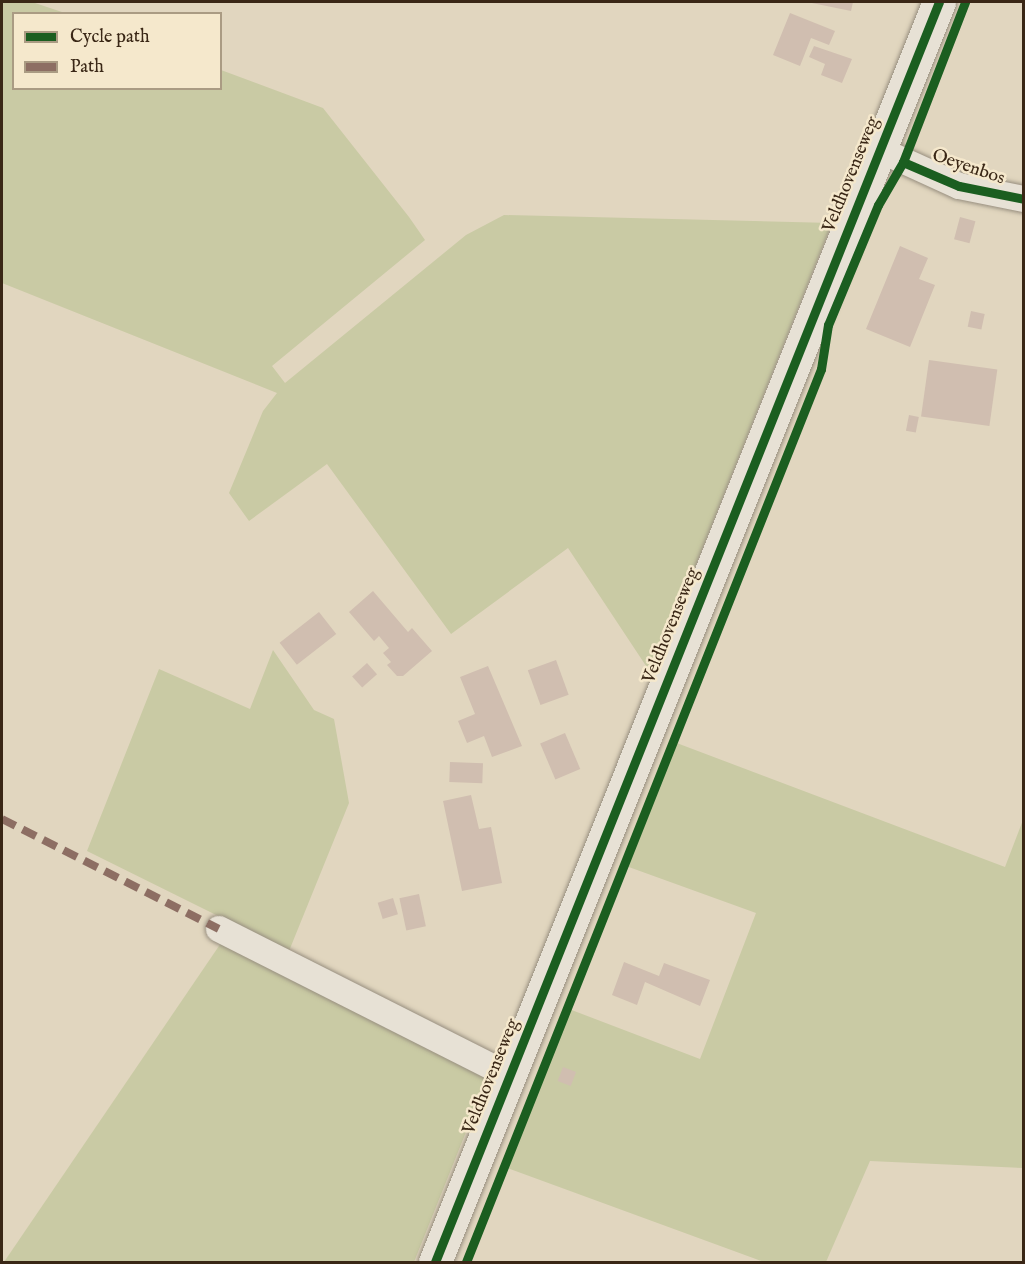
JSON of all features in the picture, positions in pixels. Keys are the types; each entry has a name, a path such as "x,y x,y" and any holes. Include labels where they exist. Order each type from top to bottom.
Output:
{"street":[{"name":"Veldhovenseweg","path":"435,1263 939,2"},
{"name":"Oeyenbos","path":"880,150 958,186 1023,200"},
{"path":"219,929 510,1076"}],"green space":[{"path":"2,2 32,2 62,12 12,12 12,90 222,90 222,70 323,108 409,217 425,240 272,366 285,383 466,235 504,215 832,223 652,675 568,548 451,634 327,464 249,521 229,493 263,411 277,393 2,283"},
{"path":"273,650 314,710 334,719 349,803 289,951 87,851 159,669 250,709"},
{"path":"674,742 1005,867 1023,820 1023,1168 870,1161 826,1262 764,1262 507,1168 569,1009 700,1059 756,913 626,866"},
{"path":"221,943 488,1077 414,1262 4,1262"}],"building":[{"path":"807,2 853,2 851,11"},
{"path":"790,13 835,31 829,45 811,38 800,66 773,55"},
{"path":"814,46 852,59 842,83 821,75 825,64 809,57"},
{"path":"960,217 975,221 970,243 954,239"},
{"path":"900,246 928,258 919,279 935,285 910,347 866,329"},
{"path":"971,311 985,314 981,330 968,327"},
{"path":"929,360 997,370 989,426 921,416"},
{"path":"909,415 919,417 916,433 906,431"},
{"path":"373,591 408,632 412,628 432,651 403,676 397,676 387,665 391,662 383,653 389,648 379,636 374,641 349,612"},
{"path":"319,612 336,634 297,665 280,643"},
{"path":"556,660 569,695 540,705 528,670"},
{"path":"367,663 377,674 362,688 352,676"},
{"path":"488,666 522,746 492,757 484,736 467,743 458,721 475,714 460,677"},
{"path":"565,733 580,769 555,779 540,744"},
{"path":"450,762 483,763 482,783 449,782"},
{"path":"471,795 479,829 491,827 502,883 462,891 443,801"},
{"path":"419,894 426,926 406,930 399,898"},
{"path":"393,898 398,914 383,919 378,903"},
{"path":"624,962 659,976 664,963 710,980 700,1006 645,982 637,1005 612,995"},
{"path":"563,1067 576,1072 571,1086 558,1081"}],"marked path":[{"path":"2,819 219,929"}],"cycle path":[{"path":"435,1262 939,2"},
{"path":"466,1262 821,369 828,325 878,205 903,162 965,2"},
{"path":"903,162 959,186 1024,199"}]}
